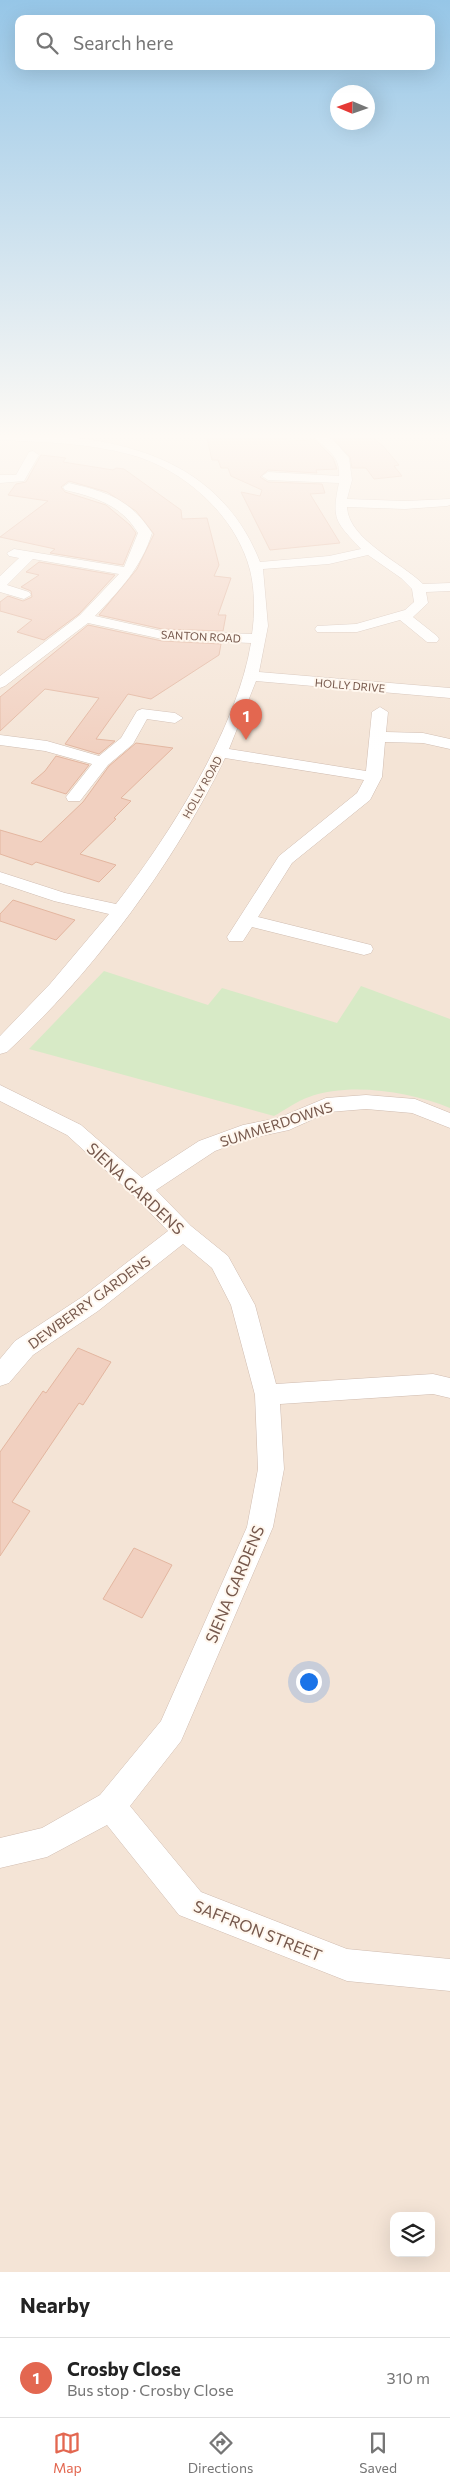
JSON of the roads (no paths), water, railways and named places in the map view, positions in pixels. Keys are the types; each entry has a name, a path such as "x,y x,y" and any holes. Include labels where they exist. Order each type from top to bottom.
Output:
{"street":[{"path":"0,683 85,618 128,572 140,554 143,540"},
{"name":"HOLLY ROAD","path":"0,1047 58,989 122,911 178,832 221,753 250,676 259,639 260,602 256,566 245,540"},
{"path":"322,629 357,628 410,613 421,603 419,588 406,575 370,551 361,540"},
{"path":"256,566 329,560 370,551"},
{"path":"14,553 128,572"},
{"path":"24,595 0,585 30,555"},
{"path":"419,588 450,587"},
{"path":"402,616 432,639"},
{"name":"SANTON ROAD","path":"85,618 162,635 259,639"},
{"name":"HOLLY DRIVE","path":"250,676 450,693"},
{"path":"236,937 285,860 364,796 374,777 380,712"},
{"path":"74,797 102,762 127,741 142,714 175,718"},
{"path":"378,737 423,738 450,744"},
{"path":"0,740 47,746 102,762"},
{"path":"221,753 374,777"},
{"path":"0,877 60,897 122,911"},
{"path":"247,920 364,949"},
{"name":"SIENA GARDENS","path":"0,1092 74,1130 141,1189 183,1232 220,1262 243,1305 267,1395 271,1469 260,1527 171,1731 111,1806 47,1842 0,1853"},
{"name":"SUMMERDOWNS","path":"141,1189 207,1146 243,1132 282,1124 326,1105 366,1102 415,1106 450,1121"},
{"name":"DEWBERRY GARDENS","path":"0,1376 24,1348 90,1304 183,1232"},
{"path":"267,1395 433,1384 450,1388"},
{"name":"SAFFRON STREET","path":"111,1806 190,1904 347,1965 450,1976"}],"place":[{"name":"Crosby Close","path":"246,740"}]}
